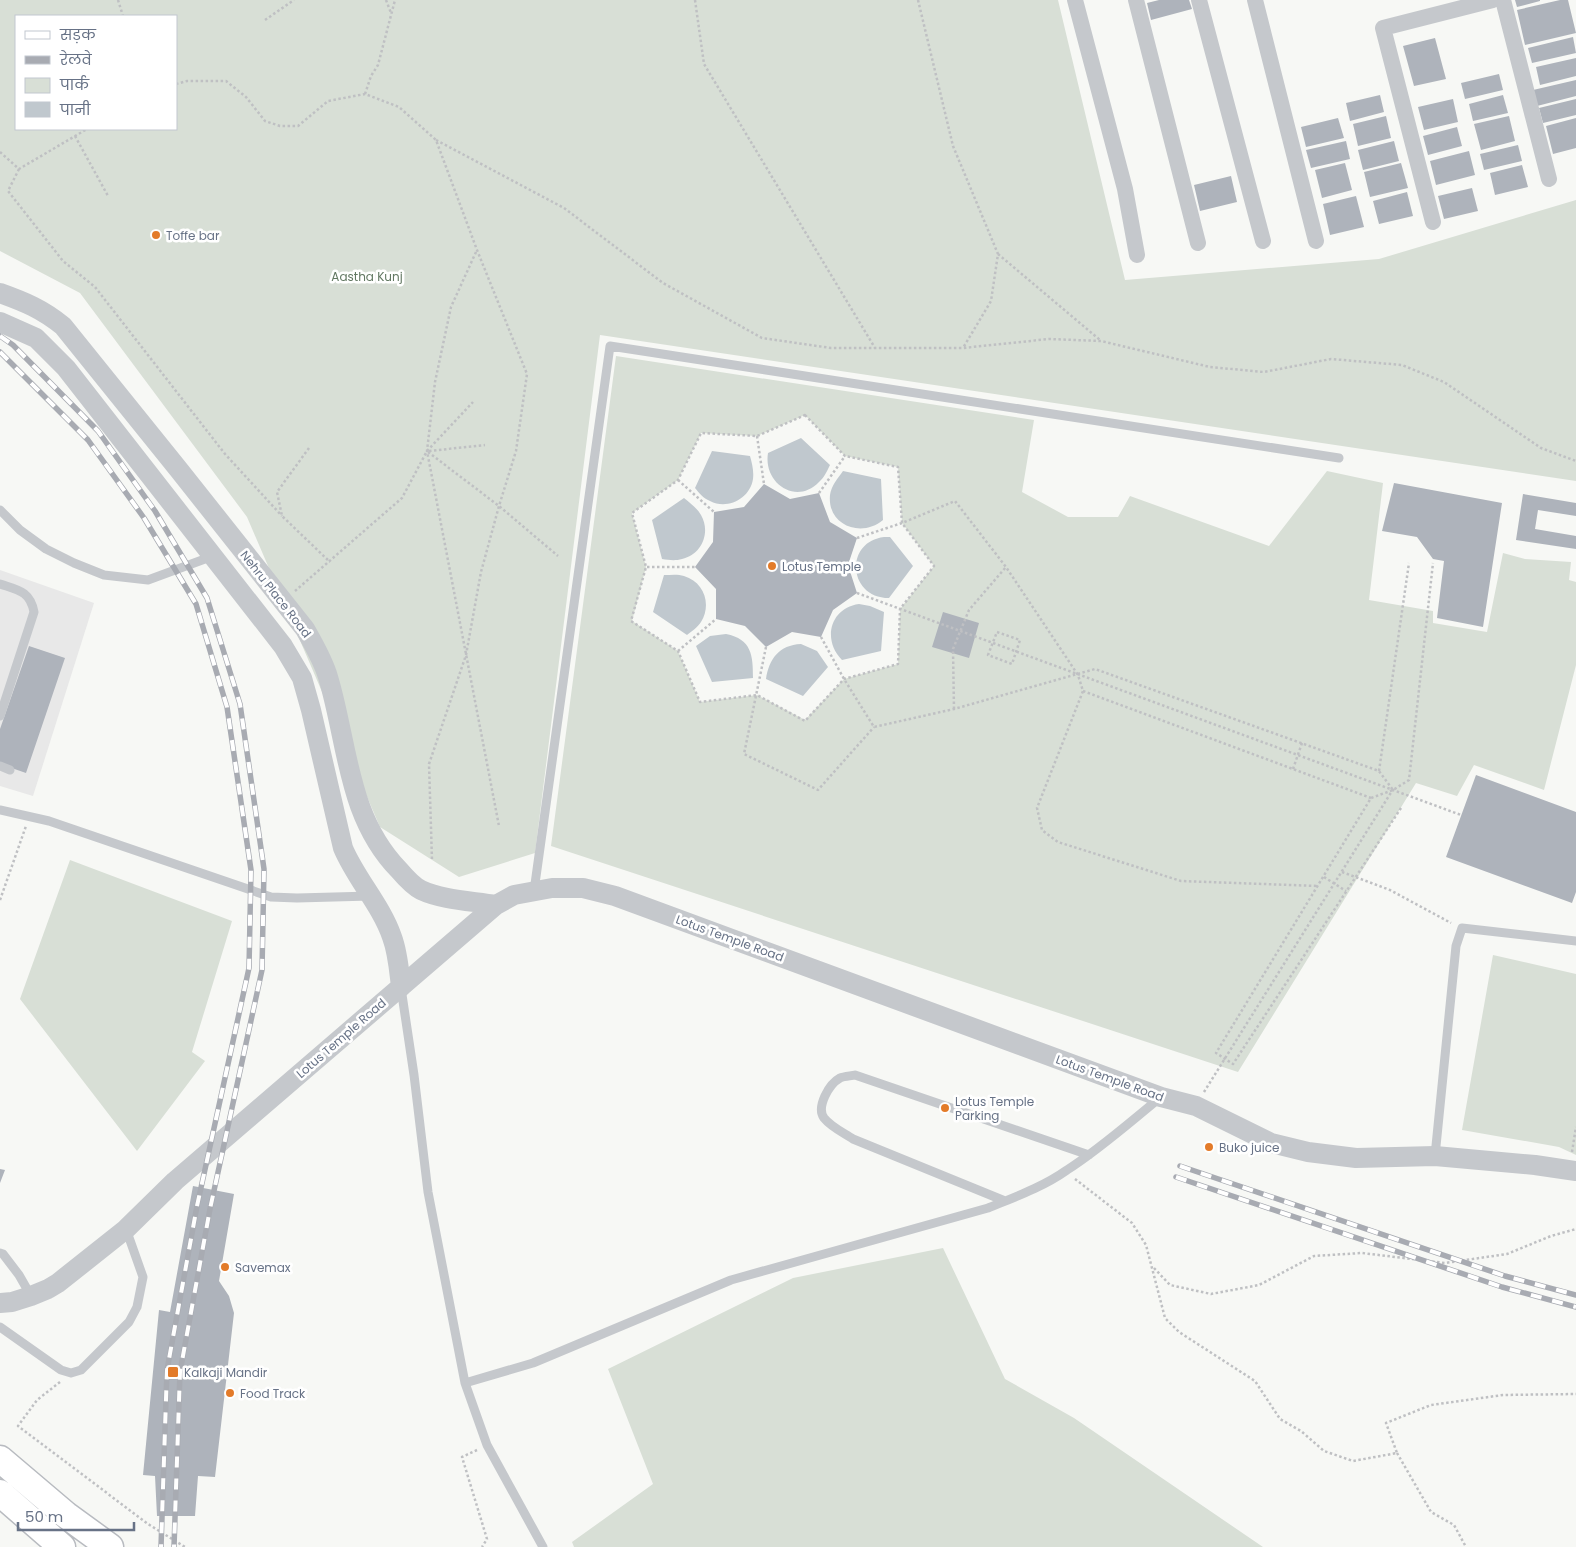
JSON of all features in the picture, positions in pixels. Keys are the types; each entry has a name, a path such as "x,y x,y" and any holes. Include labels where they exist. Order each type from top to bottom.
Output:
{"main road":[{"path":"0,1459 66,1515 110,1547"},
{"path":"0,1493 62,1547"}],"street":[{"path":"1075,0 1125,189 1137,255"},
{"path":"1136,0 1198,243"},
{"path":"1199,0 1264,241"},
{"path":"1255,0 1316,241"},
{"path":"1433,222 1383,28 1492,0"},
{"path":"1503,0 1549,179"},
{"name":"Nehru Place Road","path":"0,292 29,303 46,313 62,326 305,629 318,651 328,677 354,790 365,820 380,847 396,867 418,889 430,894 496,904"},
{"path":"0,322 36,338 66,368 284,646 302,678 343,848 392,937 398,956 401,987"},
{"name":"Lotus Temple Road","path":"0,1303 12,1302 48,1289 126,1229 175,1181 496,904 514,895 552,888 583,888 615,896 1161,1097 1196,1106 1271,1143 1308,1152 1356,1158 1435,1156 1572,1170"}],"lane":[{"path":"534,891 610,346 1340,458"},
{"path":"0,510 20,530 46,549 104,575 148,580 213,556"},
{"path":"0,584 22,591 32,601 34,612 0,716"},
{"path":"0,766 10,770"},
{"path":"0,810 29,816 271,897 371,896"},
{"path":"1435,1156 1456,946 1462,928 1576,941"},
{"path":"401,987 428,1192 465,1383 487,1445 544,1547"},
{"path":"1006,1201 853,1139 833,1126 824,1118 821,1107 831,1085 841,1077 855,1075 1089,1156"},
{"path":"465,1383 533,1363 731,1280 988,1208 1025,1194 1066,1172 1089,1156 1161,1097"},
{"path":"0,1327 61,1370 71,1373 81,1370 129,1322 137,1307 143,1277 126,1229"},
{"path":"0,1252 19,1275 31,1296"}],"path":[{"path":"118,0 122,15"},
{"path":"265,20 294,0"},
{"path":"386,0 391,15"},
{"path":"365,94 371,76 378,65 395,0"},
{"path":"695,0 704,64 875,348"},
{"path":"918,0 953,146 998,254 1101,341"},
{"path":"178,83 187,81 226,82 246,97 265,121 280,126 298,126 328,101 365,94 399,107 436,140 564,208 663,283 762,338 831,348 963,348 1049,339 1101,341 1210,367 1264,372 1330,358 1402,365 1444,382 1541,448 1576,461"},
{"path":"86,130 19,169 8,191 63,261 94,287 225,454 282,516 330,562"},
{"path":"75,136 108,196"},
{"path":"432,860 429,764 466,655 481,572 516,451 527,374 477,250 436,140"},
{"path":"0,152 19,169"},
{"path":"477,250 451,307 435,382 427,451 499,826"},
{"path":"963,348 991,300 998,254"},
{"path":"283,602 402,498 427,451 473,402"},
{"path":"805,415 845,456 898,467 902,523 934,566 900,609 898,664 844,679 805,720 756,695 700,702 678,651 632,621 646,567 632,513 678,480 701,433 757,436 805,415"},
{"path":"757,436 764,484"},
{"path":"427,451 485,446"},
{"path":"282,516 276,492 309,448"},
{"path":"427,451 499,506 558,556"},
{"path":"819,493 845,456"},
{"path":"678,480 714,512"},
{"path":"857,538 902,523 955,501 1006,567 1078,675 1083,690 1037,808 1042,830 1058,842 1181,881 1318,886"},
{"path":"1379,771 1409,563"},
{"path":"1401,808 1233,1064 1216,1053 1371,798 1393,790 1409,780 1432,564"},
{"path":"646,567 695,567"},
{"path":"954,709 953,649 969,610 1006,567"},
{"path":"857,593 1461,815"},
{"path":"678,651 716,619"},
{"path":"997,632 1020,640 1012,664 988,655 993,644 997,632"},
{"path":"821,637 874,727"},
{"path":"766,647 744,754 818,790 874,727 954,709 1095,669 1379,771 1393,790"},
{"path":"1083,690 1371,798"},
{"path":"1293,769 1302,743"},
{"path":"1196,1106 1393,790"},
{"path":"0,900 29,816"},
{"path":"1342,872 1390,890 1462,928"},
{"path":"1324,876 1346,891"},
{"path":"1572,1170 1576,1127"},
{"path":"1066,1172 1132,1222 1146,1245 1165,1318 1179,1332 1255,1381 1280,1419 1301,1431 1324,1451 1352,1462 1397,1453"},
{"path":"1152,1265 1170,1285 1211,1294 1259,1285 1314,1256 1362,1253 1445,1263 1507,1254 1550,1236 1576,1229"},
{"path":"71,1373 37,1400 18,1426 148,1524 184,1547"},
{"path":"1466,1547 1454,1525 1431,1512 1397,1453 1386,1423 1431,1405 1503,1395 1576,1394"},
{"path":"482,1547 487,1539 462,1457 487,1445"}],"shaded area":[{"path":"0,570 94,603 33,796 0,786"}],"green space":[{"name":"Aastha Kunj","path":"0,0 1058,0 1125,280 1379,259 1576,200 1576,481 600,335 535,853 459,877 380,827 247,517 80,293 0,251"},
{"path":"616,356 1034,420 1022,492 1068,517 1118,517 1130,496 1269,546 1327,471 1383,483 1369,600 1433,611 1433,623 1487,632 1503,553 1525,559 1571,562 1569,580 1576,582 1576,665 1544,790 1474,765 1457,796 1416,783 1238,1072 551,846","holes":["805,415 845,456 898,467 902,523 934,566 900,609 898,664 844,679 805,720 757,695 700,702 678,651 632,621 646,567 632,513 678,480 701,433 757,436"]},
{"path":"70,860 232,921 192,1052 205,1061 137,1151 20,999"},
{"path":"1493,955 1576,974 1576,1155 1559,1147 1462,1130"},
{"path":"943,1248 1005,1379 1074,1418 1263,1547 574,1547 572,1542 653,1484 608,1369 793,1278"}],"water":[{"path":"801,438 830,465 819,482 810,489 801,492 783,488 776,482 768,464 768,453"},
{"path":"712,451 750,456 753,473 751,486 743,497 737,501 723,504 710,501 695,488"},
{"path":"843,471 881,479 883,520 865,528 856,528 848,526 834,515 830,495 835,482"},
{"path":"684,498 701,515 705,528 703,542 695,553 689,557 677,560 662,559 652,520"},
{"path":"890,537 913,566 889,598 875,596 865,589 859,580 856,569 857,558 862,549 871,541"},
{"path":"664,575 679,575 691,579 697,583 704,594 706,608 704,615 698,626 687,635 653,612"},
{"path":"859,604 884,612 881,651 842,660 832,643 832,626 841,612"},
{"path":"726,634 735,636 746,644 751,656 753,678 712,682 696,646 710,636"},
{"path":"801,644 817,651 828,667 803,696 766,679 767,672 776,654 787,647"}],"building":[{"path":"1159,0 1189,0 1192,9 1151,20 1147,3"},
{"path":"1515,0 1540,0 1540,1 1517,7"},
{"path":"1560,0 1568,0 1576,33 1525,45 1517,10"},
{"path":"1573,37 1576,53 1532,63 1528,48"},
{"path":"1435,38 1446,79 1414,86 1403,46"},
{"path":"1576,58 1576,76 1540,85 1536,67"},
{"path":"1499,74 1503,90 1465,99 1461,83"},
{"path":"1576,80 1576,96 1537,106 1533,90"},
{"path":"1380,95 1384,112 1350,121 1346,103"},
{"path":"1503,95 1508,113 1473,121 1469,104"},
{"path":"1453,99 1458,122 1424,130 1418,107"},
{"path":"1576,99 1576,115 1543,123 1539,108"},
{"path":"1386,116 1391,138 1358,146 1353,124"},
{"path":"1509,116 1515,141 1481,150 1474,124"},
{"path":"1338,118 1344,138 1306,147 1301,127"},
{"path":"1576,118 1576,148 1553,154 1546,126"},
{"path":"1457,127 1462,146 1428,155 1423,136"},
{"path":"1346,141 1350,159 1311,168 1306,150"},
{"path":"1394,141 1399,161 1363,170 1358,150"},
{"path":"1518,145 1522,161 1484,170 1480,154"},
{"path":"1469,151 1475,175 1436,185 1430,161"},
{"path":"1345,163 1352,190 1322,198 1315,170"},
{"path":"1401,163 1408,188 1370,197 1364,172"},
{"path":"1522,165 1528,187 1495,195 1490,173"},
{"path":"1231,176 1237,202 1200,211 1194,185"},
{"path":"1472,188 1478,211 1444,219 1438,196"},
{"path":"1407,192 1413,216 1379,224 1373,201"},
{"path":"1356,196 1364,227 1330,235 1323,204"},
{"path":"1394,483 1502,503 1483,627 1437,618 1444,561 1433,559 1417,537 1382,531"},
{"name":"Lotus Temple","path":"764,484 790,499 819,493 830,522 857,538 848,565 857,593 833,610 821,637 792,632 766,647 745,626 716,619 716,589 695,567 713,542 714,512 744,507"},
{"path":"1523,494 1576,503 1576,516 1538,510 1535,529 1576,536 1576,549 1516,540"},
{"path":"943,612 979,623 969,658 932,647"},
{"path":"29,646 65,658 26,773 0,764 0,729"},
{"path":"1476,775 1576,812 1576,892 1572,903 1446,857"},
{"path":"0,1169 5,1170 0,1183"},
{"path":"193,1186 234,1194 219,1281 229,1296 234,1313 215,1477 198,1476 195,1516 157,1516 155,1476 143,1475 159,1310 170,1312"}],"railway":[{"path":"0,336 13,345 98,431 155,511 207,598 240,704 264,869 262,970 210,1209 180,1372 174,1547"},
{"path":"0,352 88,440 144,518 196,604 227,707 251,870 249,968 197,1206 167,1370 161,1547"},
{"path":"1180,1166 1505,1276 1576,1295"},
{"path":"1176,1177 1502,1287 1576,1307"}],"place":[{"name":"Toffe bar","path":"156,235"},
{"name":"Lotus Temple","path":"772,566"},
{"name":"Lotus Temple Parking","path":"945,1108"},
{"name":"Buko juice","path":"1209,1147"},
{"name":"Savemax","path":"225,1267"},
{"name":"Kalkaji Mandir","path":"173,1372"},
{"name":"Food Track","path":"230,1393"}]}
